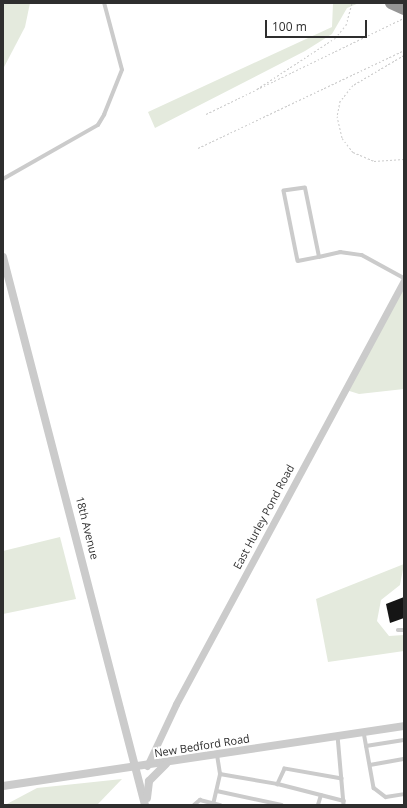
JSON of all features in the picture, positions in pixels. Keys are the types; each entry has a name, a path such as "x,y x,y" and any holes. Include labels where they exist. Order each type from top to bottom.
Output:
{"highway":[{"path":"391,3 404,9"}],"street":[{"name":"18th Avenue","path":"3,257 146,805"},
{"name":"East Hurley Pond Road","path":"146,766 176,704 404,279"},
{"name":"New Bedford Road","path":"3,786 166,764 404,726"},
{"path":"146,805 149,781 166,764"}],"lane":[{"path":"3,179 98,125 104,115 122,70 104,3"},
{"path":"319,257 305,188 284,191 298,261 319,257 340,252 362,255 404,279"},
{"path":"398,630 404,630"},
{"path":"364,732 374,788 380,795 404,794"},
{"path":"220,774 278,784 321,795 344,803 338,736"},
{"path":"366,746 404,740"},
{"path":"214,804 220,774 217,756"},
{"path":"370,765 404,759"},
{"path":"278,784 284,769 342,779"},
{"path":"217,791 282,805"},
{"path":"318,805 321,795"},
{"path":"194,805 200,800 220,805"}],"path":[{"path":"253,91 335,38 346,25 352,3"},
{"path":"206,114 404,18"},
{"path":"198,148 404,50"},
{"path":"404,55 348,90 338,108 337,122 342,138 360,156 382,161 404,159"}],"shaded area":[{"path":"3,3 30,3 25,27 3,69"},
{"path":"333,3 359,3 347,8 332,34 305,51 155,128 148,112 332,27"},
{"path":"404,276 404,389 359,394 343,389"},
{"path":"60,537 76,599 3,614 3,551"},
{"path":"404,564 400,585 381,600 377,621 389,636 404,635 404,651 328,662 316,599"},
{"path":"122,779 97,805 5,805 37,788"}],"building":[{"path":"404,597 404,618 390,623 386,604"}]}
